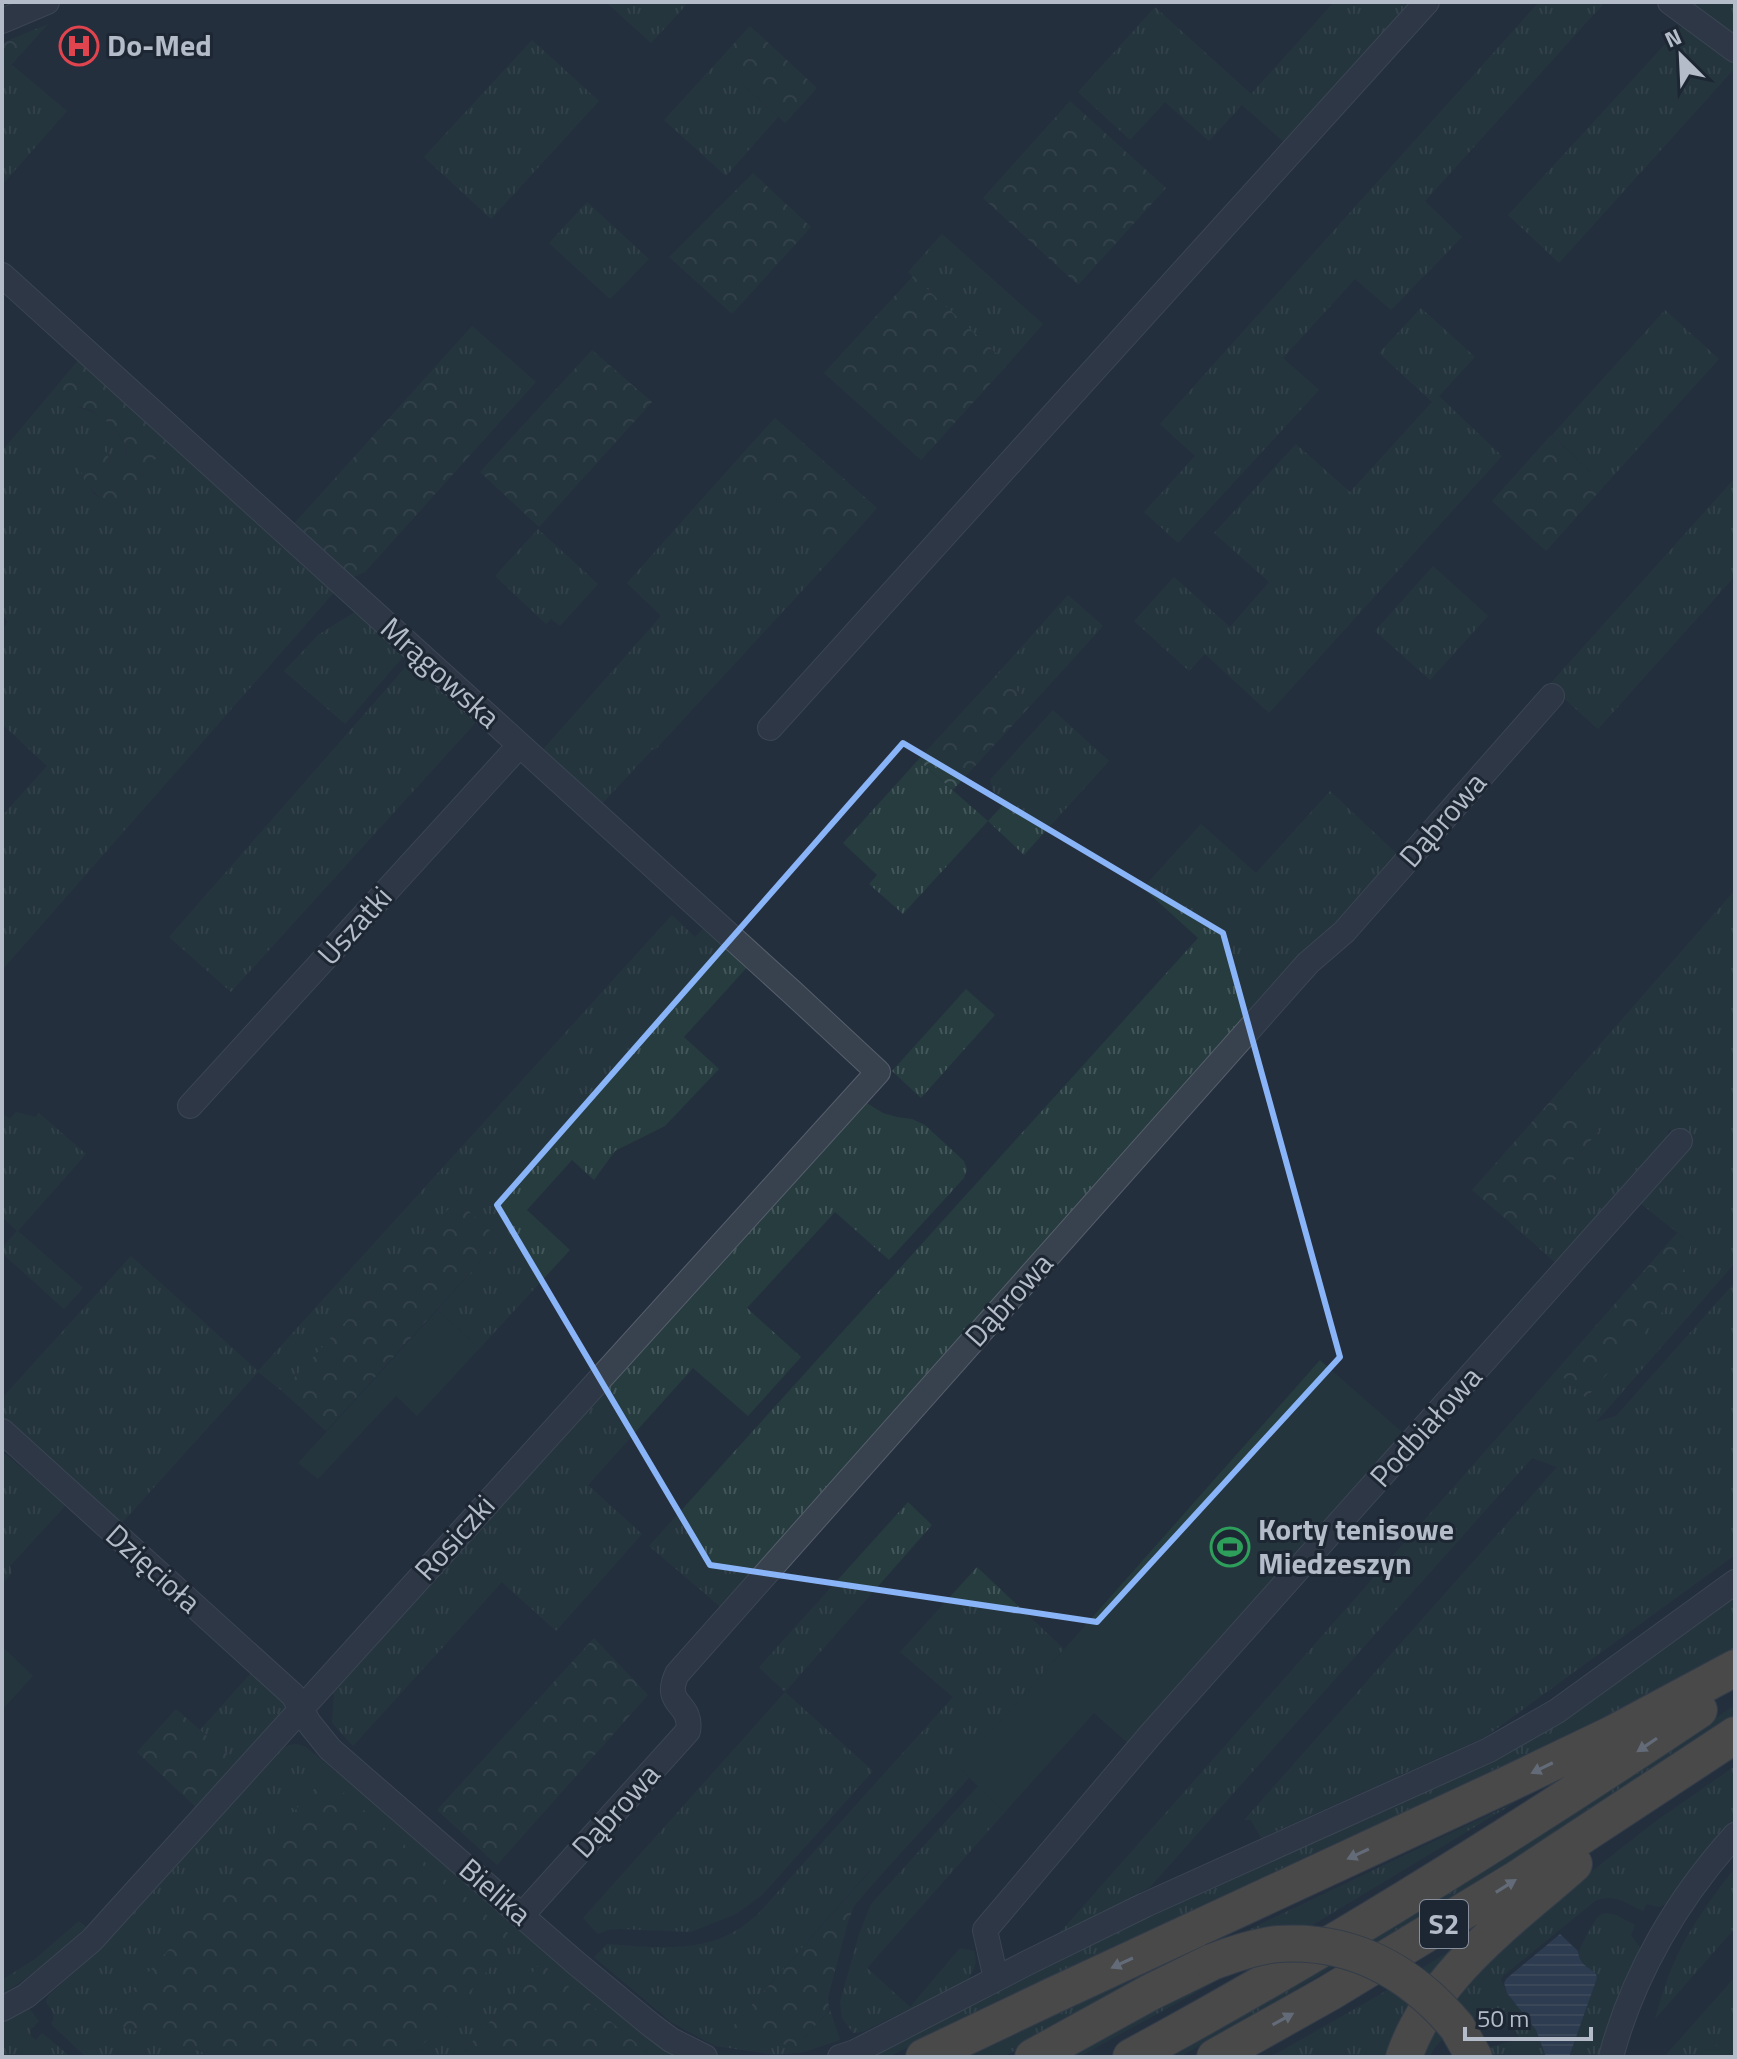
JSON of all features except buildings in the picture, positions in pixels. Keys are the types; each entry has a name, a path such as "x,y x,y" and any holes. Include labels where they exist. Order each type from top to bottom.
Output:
{"highway":[{"path":"924,2057 1508,1784 1612,1734 1735,1668"},
{"name":"S2","path":"1131,2057 1266,1982 1444,1876 1735,1686"},
{"name":"S2","path":"1215,2057 1437,1929 1561,1852 1735,1735"},
{"path":"1404,2057 1424,2014 1454,1973 1668,1781"},
{"path":"1033,2057 1182,1975 1237,1953 1277,1944 1311,1945 1353,1952 1397,1972 1444,2012 1466,2042"}],"street":[{"path":"2,21 47,2"},
{"path":"770,728 1427,2"},
{"path":"1670,2 1735,50"},
{"name":"Mrągowska","path":"2,275 878,1072"},
{"name":"Dąbrowa","path":"522,1915 688,1731 690,1721 687,1712 674,1697 672,1684 677,1674 1287,986 1344,932 1552,696"},
{"name":"Uszatki","path":"190,1106 519,746"},
{"name":"Rosiczki","path":"2,2009 26,1996 92,1940 878,1072"},
{"name":"Podbiałowa","path":"996,1979 985,1930 1151,1734 1680,1141"},
{"name":"Dzięcioła","path":"2,1431 293,1695 301,1709"},
{"path":"840,2057 1145,1905 1523,1732 1557,1711 1735,1582"},
{"name":"Bielika","path":"301,1709 330,1749 576,1963 671,2040 705,2057"},
{"path":"1611,2057 1627,2009 1655,1946 1702,1875 1735,1835"}],"highlighted area":[{"path":"903,743 1223,933 1340,1357 1097,1622 710,1565 497,1205"}],"green space":[{"path":"606,2 689,2 651,43"},
{"path":"1334,2 1413,2 1285,143 1242,105 1209,141 1165,102 1130,140 1078,92 1155,7 1251,94"},
{"path":"1539,2 1605,2 1425,201 1462,237 1391,310 1355,279 1283,358 1319,390 1178,543 1144,512 1195,456 1160,424"},
{"path":"1682,2 1735,2 1735,42"},
{"path":"48,24 2,75 2,43"},
{"path":"1694,25 1735,60 1735,68 1559,263 1508,215 1680,28"},
{"path":"750,26 817,88 785,123 718,61"},
{"path":"532,40 599,101 491,219 424,157"},
{"path":"718,61 778,117 726,176 664,120"},
{"path":"11,64 67,111 2,185 2,75"},
{"path":"1070,101 1166,188 1078,285 983,198"},
{"path":"753,173 811,227 732,314 669,257"},
{"path":"587,202 649,259 610,299 549,243"},
{"path":"942,234 1043,324 1008,364 908,272"},
{"path":"913,276 1008,364 921,460 824,373"},
{"path":"1421,308 1475,357 1439,396 1502,456 1269,713 1205,654 1189,671 1134,621 1174,577 1230,627 1269,582 1214,533 1296,444 1350,492 1432,402 1379,353"},
{"path":"1665,310 1719,359 1605,485 1552,435"},
{"path":"472,326 536,382 490,433 427,376"},
{"path":"592,350 652,402 539,527 480,472"},
{"path":"80,358 172,441 112,507 86,482 80,457 83,447 96,444 106,452 111,462 123,464 127,452 123,440 100,416 54,395 55,388"},
{"path":"427,376 490,433 365,572 349,579 292,526"},
{"path":"55,388 54,395 58,398 105,419 126,447 123,464 111,462 106,452 86,482 94,494 113,506 172,441 337,589 2,970 2,816 47,766 2,724 2,629 8,622 2,615 2,451"},
{"path":"775,418 877,508 836,554 735,462"},
{"path":"1551,435 1605,485 1546,551 1492,501"},
{"path":"735,462 836,554 599,807 539,754 661,616 627,583"},
{"path":"1735,478 1735,576 1598,729 1549,685"},
{"path":"538,529 598,584 560,626 551,619 546,624 495,576"},
{"path":"1433,566 1488,616 1430,680 1375,631"},
{"path":"1068,595 1103,626 1032,704 998,673"},
{"path":"358,610 408,651 345,724 284,671 318,635"},
{"path":"409,663 422,667 478,720 231,992 169,937"},
{"path":"998,673 1032,704 953,790 918,760"},
{"path":"1053,710 1109,761 1024,855 988,821 1004,804 993,791 990,780"},
{"path":"918,760 988,821 903,914 869,884 877,875 843,843"},
{"path":"1330,791 1397,854 724,1610 649,1546 1198,938 1143,888 1201,824 1256,873"},
{"path":"1735,890 1735,1263 1596,1422 1616,1416 1735,1282 1735,1555 1485,1737 1261,1838 1251,1820 1244,1820 1557,1467 1532,1458 1150,1887 1056,1937 1556,1371 1586,1397 1693,1277 1687,1275 1682,1263 1690,1248 1689,1242 1635,1199 1684,1142 1669,1129 1665,1141 1558,1265 1514,1226 1599,1131 1561,1089"},
{"path":"672,915 695,937 706,926 750,964 684,1037 719,1069 665,1126 615,1151 594,1180 572,1160 527,1210 570,1250 480,1348 437,1310 500,1240 457,1200 282,1391 258,1372 120,1525 2,1416 2,1398 131,1256 258,1371"},
{"path":"966,989 995,1015 921,1098 892,1071"},
{"path":"1561,1089 1599,1131 1514,1226 1472,1190"},
{"path":"865,1102 883,1113 925,1125 964,1161 967,1169 964,1178 889,1260 835,1212 747,1308 801,1357 748,1416 693,1368 588,1485 642,1534 556,1631 502,1582 353,1746 332,1723 334,1695 327,1690"},
{"path":"16,1112 35,1117 39,1113 86,1154 18,1231 83,1288 64,1309 2,1253 2,1247 17,1231 2,1217 2,1113 10,1119"},
{"path":"457,1200 500,1240 326,1431 282,1391"},
{"path":"1677,1233 1689,1242 1690,1248 1682,1264 1687,1275 1693,1277 1586,1398 1556,1371"},
{"path":"437,1310 480,1348 417,1416 396,1396 318,1479 298,1463"},
{"name":"Korty tenisowe Miedzeszyn","path":"1320,1360 1403,1433 1133,1748 1094,1713 1005,1812 959,1768"},
{"path":"5,1454 66,1505 10,1566 12,1573 2,1584 2,1457"},
{"path":"908,1502 932,1525 785,1692 759,1667"},
{"path":"977,1567 1064,1649 960,1768 969,1778 879,1877 870,1870 728,2032 796,2047 830,2010 840,2040 804,2052 775,2055 715,2046 671,2022 594,1957 607,1944 674,1947 706,1943 737,1930 757,1915 953,1697 900,1652"},
{"path":"1735,1593 1735,1649 1637,1705 888,2057 862,2057 1154,1911 1496,1756"},
{"path":"594,1638 648,1695 497,1865 437,1810"},
{"path":"2,1646 33,1676 2,1710"},
{"path":"251,1673 286,1706 284,1718 240,1765 200,1730"},
{"path":"785,1692 873,1771 762,1895 736,1914 691,1932 620,1929 598,1934 583,1918"},
{"path":"1735,1705 1735,1715 1412,1921 1180,2057 1164,2057 1631,1776"},
{"path":"176,1709 240,1765 200,1811 137,1752"},
{"path":"296,1744 306,1747 679,2057 653,2057 541,1963 459,2057 412,2057 515,1939 105,2021 202,2052 205,2057 86,2057 51,2024 54,2015 46,2002 48,1996 102,1947 278,1750"},
{"path":"1735,1766 1735,1822 1717,1839 1668,1903 1659,1907 1647,1904 1643,1911 1614,1899 1595,1901 1503,1976 1501,1980 1507,1993 1536,2030 1546,2057 1494,2057 1490,2047 1520,2039 1500,2017 1483,2015 1456,2028 1441,2041 1430,2057 1417,2057 1451,1997 1550,1904 1656,1821"},
{"path":"325,1777 515,1939 412,2057 205,2057 202,2052 104,2021"},
{"path":"978,1786 1005,1812 867,1968 910,2007 960,1948 974,1951 972,1973 967,1981 862,2032 853,2033 842,2018 840,2002 871,1904"},
{"path":"1516,1802 1253,1961 1079,2057 1059,2057 1223,1942"},
{"path":"1735,1868 1735,1928 1655,2019 1681,1947"},
{"path":"871,1870 879,1877 854,1906 828,1997 829,2010 796,2047 727,2033"},
{"path":"1606,1913 1635,1925 1631,1935 1641,1949 1603,2057 1569,2057 1597,1978 1578,1956 1593,1924"},
{"path":"79,1921 86,1927 35,1971 2,1994 2,1980 35,1959"},
{"path":"1477,1934 1392,2057 1275,2057 1274,2055"},
{"path":"1202,1943 1206,1949 1175,1962 1003,2057 966,2055"},
{"path":"541,1963 653,2057 459,2057"},
{"path":"1735,1977 1735,2024 1706,2057 1664,2057"},
{"path":"28,2007 39,2021 30,2030 31,2036 36,2040 42,2033 71,2057 2,2055 2,2019"},
{"path":"1735,2024 1735,2057 1706,2057"}],"water":[{"path":"1560,1934 1578,1951 1582,1962 1597,1978 1569,2057 1546,2057 1536,2030 1507,1993 1504,1983"}],"place":[{"name":"Do-Med","path":"79,46"},
{"name":"Korty tenisowe Miedzeszyn","path":"1230,1547"}]}
